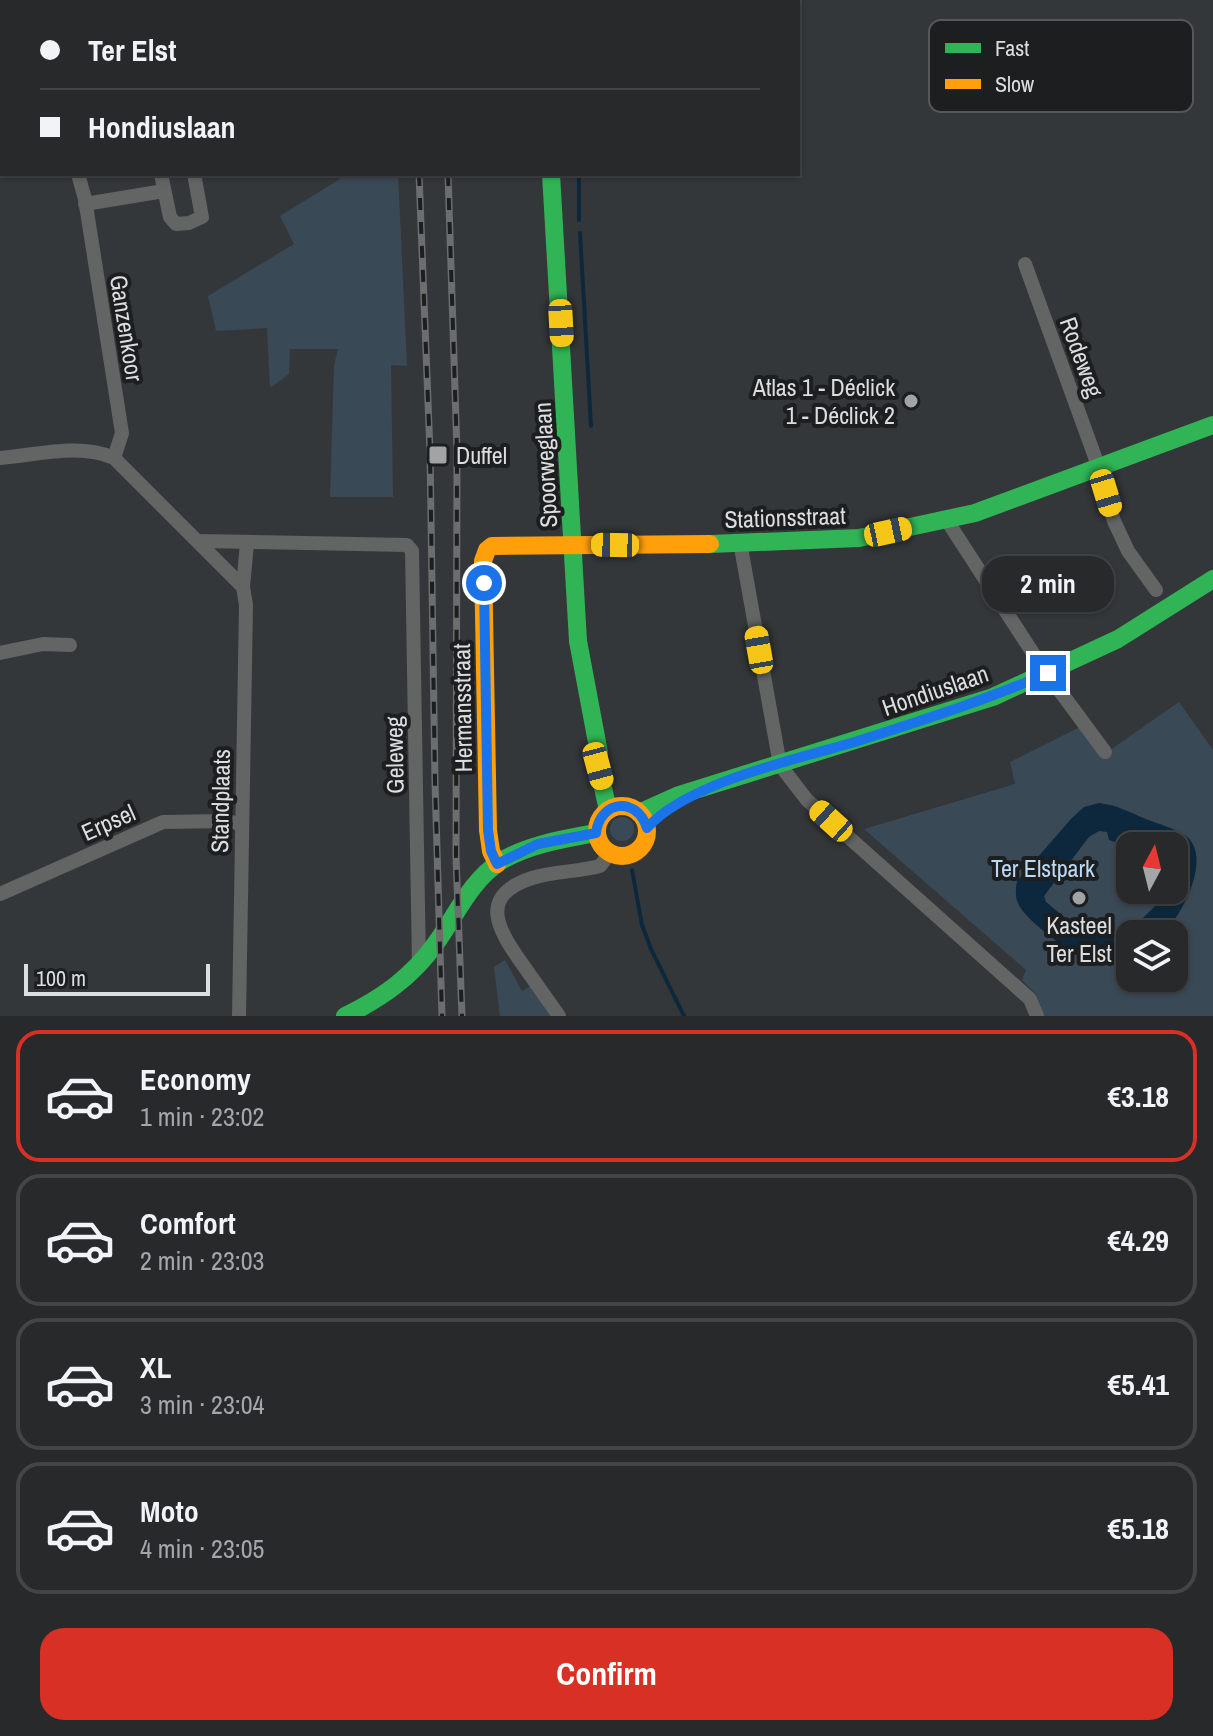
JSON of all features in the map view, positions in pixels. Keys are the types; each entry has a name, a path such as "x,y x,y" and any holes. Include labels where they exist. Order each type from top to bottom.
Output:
{"street":[{"name":"Ganzenkoor","path":"78,176 122,433 114,458"},
{"path":"161,176 170,217 176,224 189,223 202,217 194,176"},
{"name":"Spoorweglaan","path":"551,176 578,641 599,753 629,814"},
{"path":"85,204 164,191"},
{"name":"Rodeweg","path":"1025,264 1119,531 1128,551 1156,590"},
{"name":"Stationsstraat","path":"487,550 492,546 504,545 679,545 859,538 975,513 1213,425"},
{"path":"0,458 80,450 114,458 243,587"},
{"path":"946,519 1048,673 1105,752"},
{"path":"198,541 247,543"},
{"path":"740,542 780,765 807,800 1030,999 1037,1016"},
{"name":"Geleweg","path":"247,543 407,545 412,551 419,966"},
{"name":"Standplaats","path":"239,1016 246,605 243,587 247,543"},
{"name":"Hermansstraat","path":"487,550 483,561 487,817 491,851 497,864"},
{"name":"Hondiuslaan","path":"596,833 599,821 629,814 657,817 701,790 960,708 1048,673 1139,628 1213,579"},
{"path":"0,653 43,644 70,645"},
{"name":"Hondiuslaan","path":"610,853 620,856 631,854 641,847 645,839 629,814"},
{"name":"Erpsel","path":"0,894 163,822 227,821 241,824"},
{"path":"345,1016 396,989 419,966 476,882 497,864 538,844 596,833 602,846 610,853 600,866 522,882 501,898 496,911 503,937 559,1016"}],"green space":[{"path":"345,176 398,176 407,366 391,365 393,497 330,497 334,365 338,349 290,349 289,374 270,388 267,328 216,331 208,296 294,244 280,216"},
{"name":"Ter Elstpark","path":"1179,702 1213,750 1213,1016 1037,1016 1042,1010 1036,994 1022,980 1026,970 864,829 1015,784 1010,762 1080,727 1100,757"},
{"path":"622,817 633,824 634,829 627,840 622,841 611,834 610,829 617,818"},
{"path":"505,960 522,991 531,986 550,1016 500,1016 494,967"}],"shaded area":[{"path":"1099,803 1112,805 1179,832 1116,832 1116,842 1109,840 1107,832 1099,831 1089,837 1044,896 1046,902 1089,934 1100,937 1116,934 1116,962 1095,962 1060,944 1029,917 1016,896 1017,881 1084,807"},
{"path":"1188,838 1194,845 1196,858 1188,895"},
{"path":"1156,904 1184,904 1174,920 1141,920"}],"waterway":[{"path":"579,176 579,220"},
{"path":"580,233 591,426"},
{"path":"632,870 642,925 684,1016"}],"railway":[{"path":"419,176 430,452 442,1016"},
{"path":"448,176 457,452 456,856 462,1016"}],"traffic: fast":[{"path":"551,176 578,641 608,810"},
{"path":"710,544 859,538 975,513 1213,425"},
{"path":"639,813 679,795 993,697 1118,639 1213,579"},
{"path":"345,1016 384,994 417,966 472,888 490,869 512,855 535,846 596,833"}],"traffic: slow":[{"path":"497,864 491,851 488,830 483,561 487,550 492,546 710,544"},
{"path":"622,806 640,813 647,831 640,849 622,856 604,849 597,831 604,813 622,806"}],"place":[{"name":"Atlas 1 - Déclick 1 - Déclick 2","path":"911,401"},
{"name":"Duffel","path":"438,455"},
{"name":"Kasteel Ter Elst","path":"1079,898"}],"route":[{"path":"484,583 488,830 491,851 497,864 538,844 596,833 602,815 614,807 632,808 639,813 647,828 657,817 701,790 949,712 1048,673"}]}
